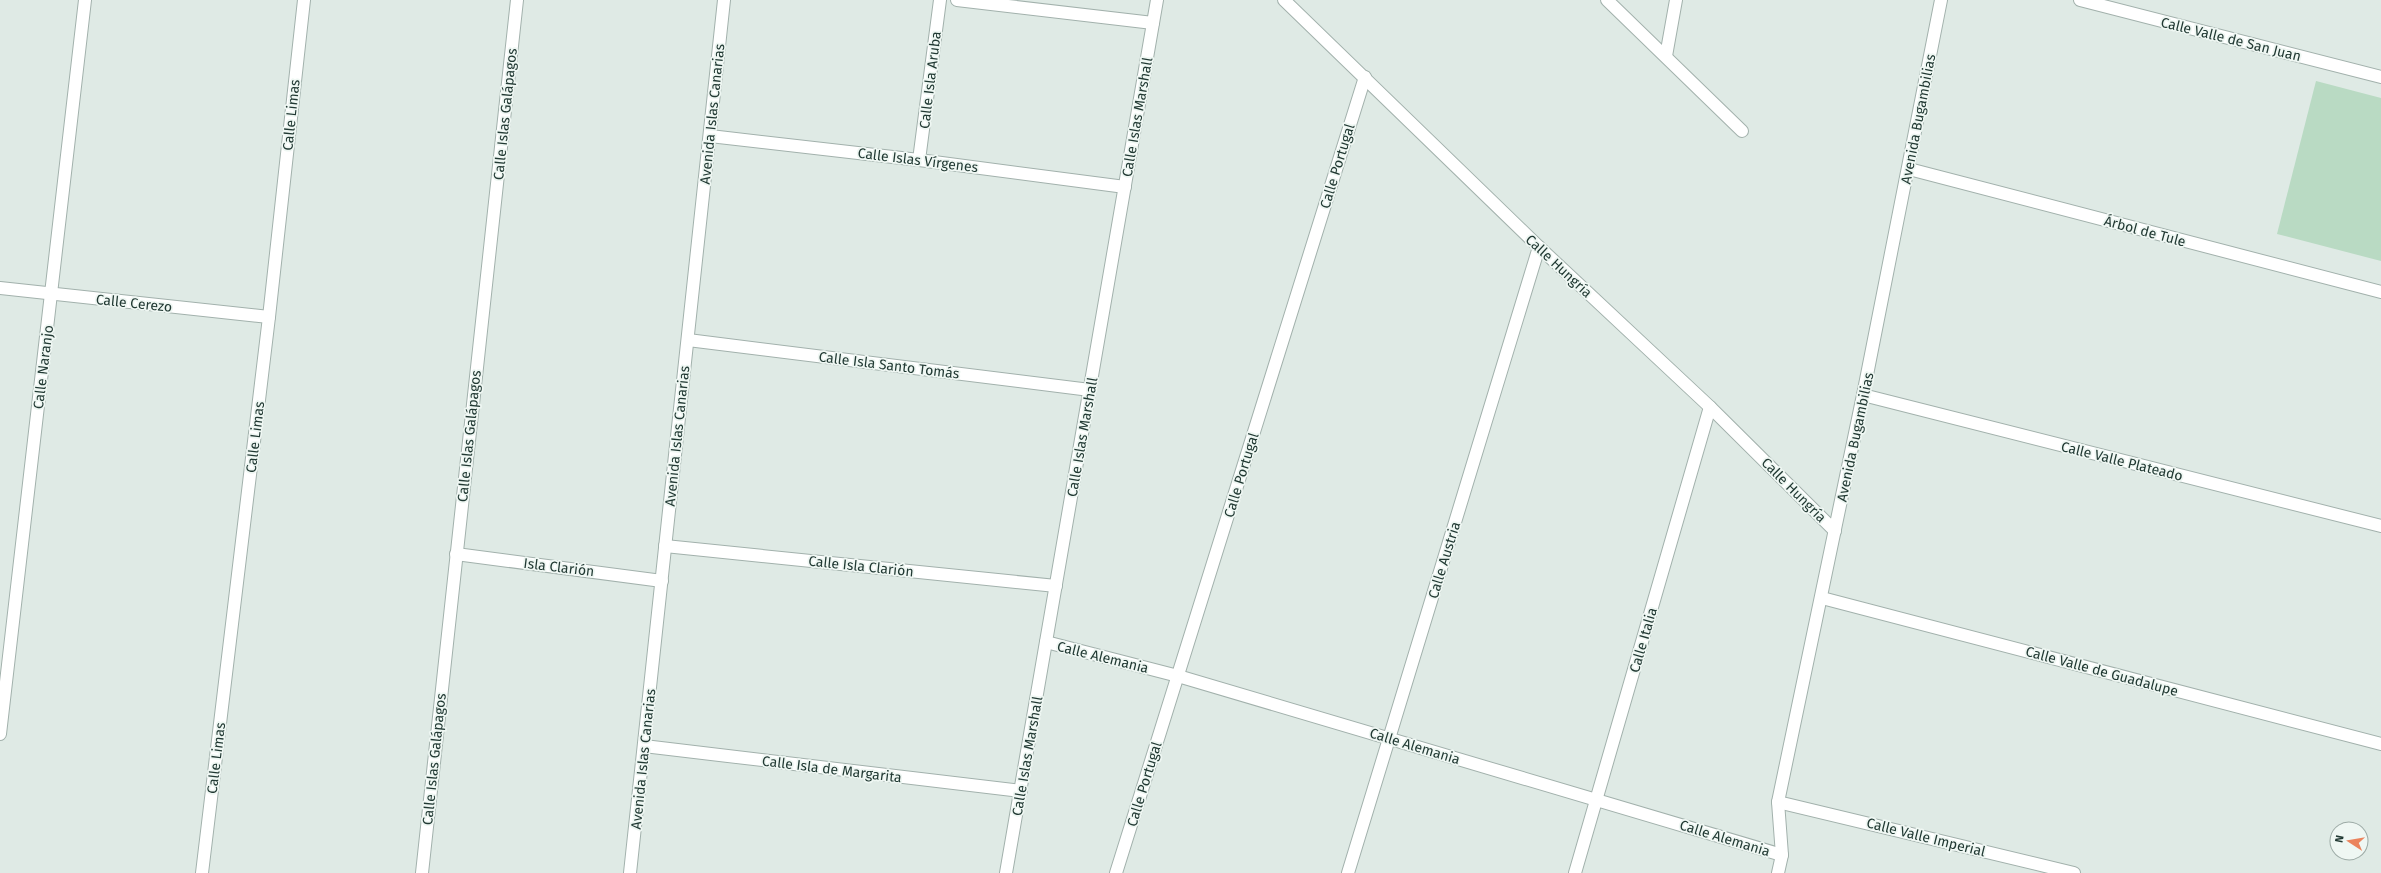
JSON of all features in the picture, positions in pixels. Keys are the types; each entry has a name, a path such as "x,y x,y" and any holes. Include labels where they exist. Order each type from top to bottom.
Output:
{"street":[{"name":"Calle Naranjo","path":"0,734 85,0"},
{"name":"Calle Limas","path":"202,873 269,317 304,0"},
{"name":"Calle Islas Galápagos","path":"422,873 517,0"},
{"name":"Avenida Islas Canarias","path":"630,873 724,0"},
{"name":"Calle Isla Aruba","path":"919,160 940,0"},
{"path":"957,0 1153,24"},
{"name":"Calle Islas Marshall","path":"1006,873 1157,0"},
{"name":"Calle Hungría","path":"1284,0 1365,77 1539,248 1710,407 1835,531"},
{"path":"1607,0 1742,131"},
{"path":"1666,56 1676,0"},
{"name":"Avenida Bugambilias","path":"1778,873 1782,855 1778,802 1822,598 1909,169 1941,0"},
{"name":"Calle Valle de San Juan","path":"2080,0 2381,77"},
{"name":"Calle Portugal","path":"1116,873 1365,77"},
{"name":"Calle Islas Vírgenes","path":"710,136 919,160 1125,187"},
{"name":"Árbol de Tule","path":"1909,169 2381,292"},
{"name":"Calle Austria","path":"1348,873 1539,248"},
{"name":"Calle Cerezo","path":"0,288 269,317"},
{"name":"Calle Isla Santo Tomás","path":"688,340 1090,390"},
{"name":"Calle Valle Plateado","path":"1863,395 2381,526"},
{"name":"Calle Italia","path":"1575,873 1598,800 1710,407"},
{"name":"Calle Isla Clarión","path":"666,546 1056,586"},
{"name":"Isla Clarión","path":"456,554 662,581"},
{"name":"Calle Valle de Guadalupe","path":"1822,598 2381,744"},
{"name":"Calle Alemania","path":"1046,642 1178,676 1782,855"},
{"name":"Calle Isla de Margarita","path":"644,746 1021,791"},
{"name":"Calle Valle Imperial","path":"1778,802 2074,873"}],"green space":[{"path":"2316,81 2381,98 2381,261 2277,234"}]}
